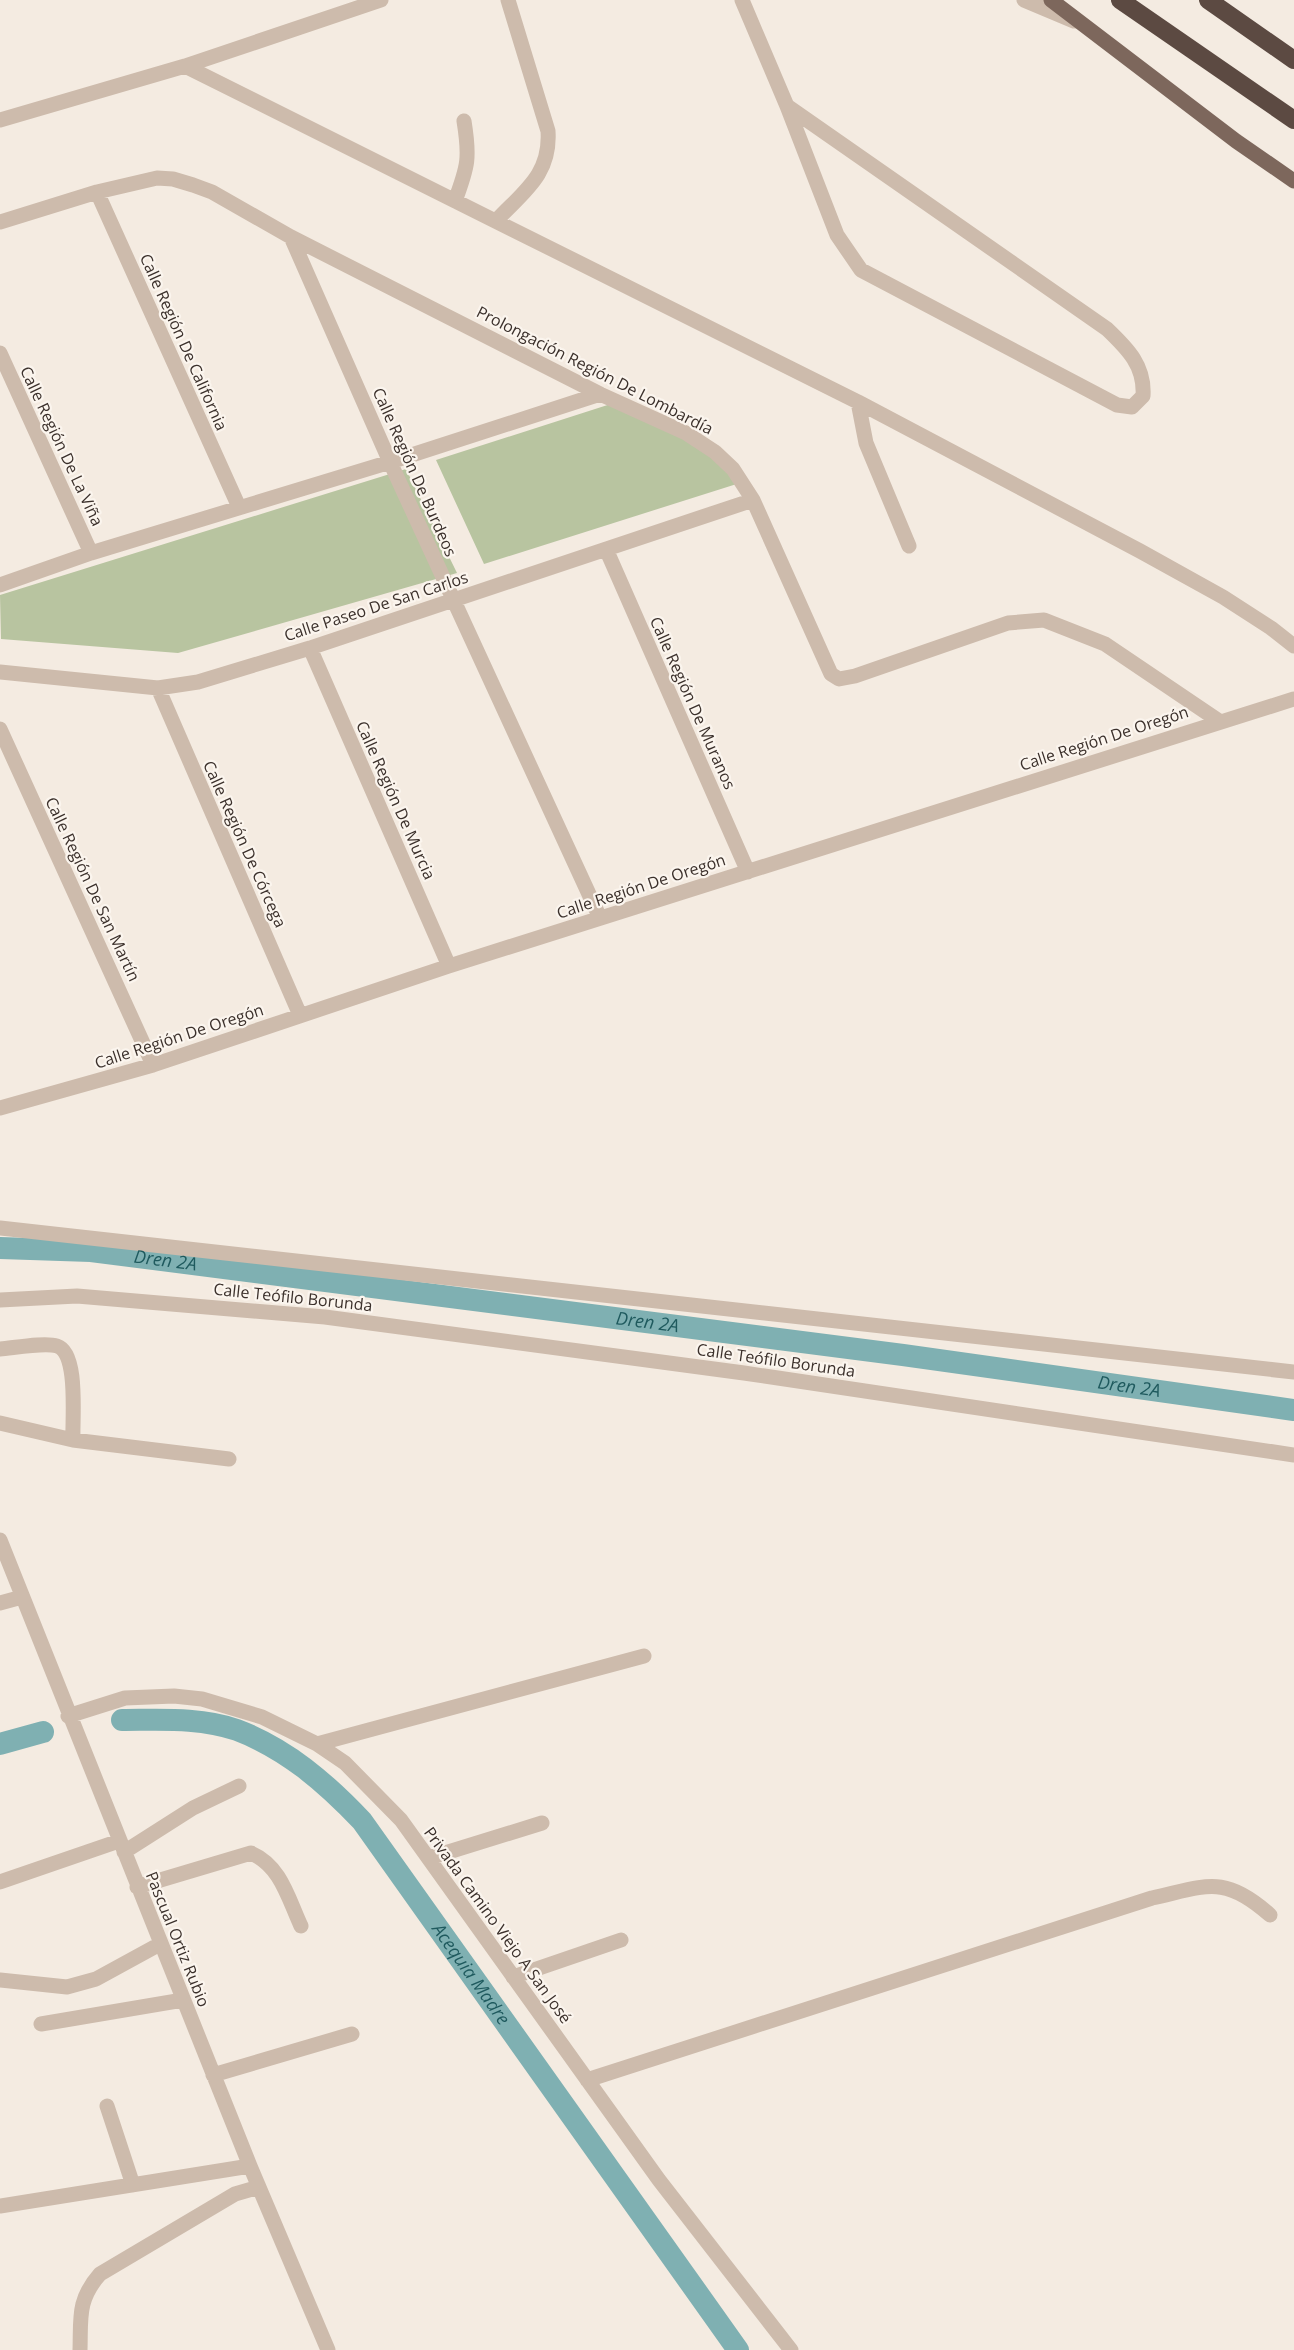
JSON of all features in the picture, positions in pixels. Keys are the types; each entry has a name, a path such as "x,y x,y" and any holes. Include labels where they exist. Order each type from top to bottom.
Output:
{"highway":[{"path":"1120,0 1294,120"},
{"path":"1208,0 1294,60"}],"main road":[{"path":"1052,0 1077,22 1294,182"}],"street":[{"path":"0,120 184,66 362,3 381,0"},
{"path":"496,221 543,170 549,150 548,131 508,0"},
{"path":"742,0 787,106 837,235 861,270 879,282 1117,405 1132,406 1143,396 1144,381 1138,363 1107,329 787,106"},
{"path":"1024,0 1077,22"},
{"path":"184,66 858,402 1223,597 1294,646"},
{"path":"455,201 468,166 470,152 464,121"},
{"name":"Prolongación Región De Lombardía","path":"0,222 97,192 157,178 173,179 212,192 291,237 600,394 686,433 715,452 733,469 753,500 831,675 839,679 855,676 1008,623 1044,620 1105,644 1219,721"},
{"name":"Calle Región De California","path":"97,192 239,507"},
{"name":"Calle Región De Burdeos","path":"291,237 390,462 600,918"},
{"name":"Calle Región De La Viña","path":"0,353 91,553"},
{"path":"0,585 91,553 390,462 600,394"},
{"path":"858,402 866,443 909,546"},
{"name":"Calle Paseo De San Carlos","path":"0,672 158,688 198,682 310,648 753,500"},
{"name":"Calle Región De Muranos","path":"606,549 748,872"},
{"name":"Calle Región De Murcia","path":"310,648 449,966"},
{"name":"Calle Región De Córcega","path":"158,688 300,1015"},
{"name":"Calle Región De Oregón","path":"1,1105 153,1065 449,966 1294,699"},
{"name":"Calle Región De San Martín","path":"0,729 153,1065"},
{"path":"0,1228 1294,1372"},
{"name":"Calle Teófilo Borunda","path":"0,1300 77,1296 325,1317 744,1373 1294,1455"},
{"path":"0,1349 56,1345 65,1351 72,1363 72,1440"},
{"path":"0,1423 72,1440 229,1459"},
{"name":"Pascual Ortiz Rubio","path":"0,1540 68,1716 213,2075 328,2350"},
{"path":"0,1603 22,1598"},
{"path":"317,1744 644,1656"},
{"name":"Privada Camino Viejo A San José","path":"68,1716 125,1698 174,1696 202,1699 262,1717 317,1744 345,1763 401,1820 659,2180 791,2350"},
{"path":"0,1882 121,1847 239,1786"},
{"path":"429,1858 542,1822"},
{"path":"137,1887 251,1853 267,1860 276,1870 301,1926"},
{"path":"587,2080 1152,1898 1211,1885 1229,1887 1252,1899 1270,1915"},
{"path":"513,1977 621,1940"},
{"path":"0,1980 68,1986 96,1979 160,1944"},
{"path":"41,2024 183,2000"},
{"path":"213,2075 352,2034"},
{"path":"107,2106 133,2185"},
{"path":"0,2206 250,2166"},
{"path":"80,2350 81,2304 87,2289 100,2274 235,2194 259,2187"}],"green space":[{"path":"620,401 728,455 743,482 484,564 436,460"},
{"path":"406,469 457,573 178,653 1,639 0,595"}],"waterway":[{"name":"Dren 2A","path":"0,1248 91,1251 903,1355 1294,1410"},
{"name":"Acequia Madre","path":"122,1720 195,1721 237,1730 273,1747 305,1768 362,1821 738,2350"},
{"path":"0,1744 43,1732"}]}
